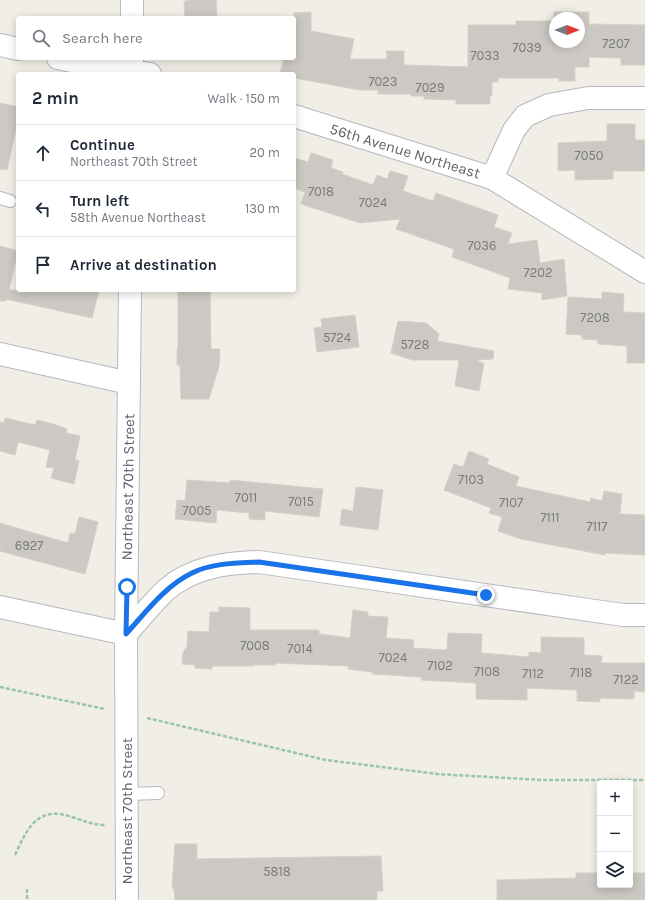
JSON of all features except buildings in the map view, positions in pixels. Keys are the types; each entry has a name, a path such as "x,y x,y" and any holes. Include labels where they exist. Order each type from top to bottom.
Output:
{"street":[{"path":"132,0 132,16"},
{"path":"0,45 16,49"},
{"path":"67,60 100,67 136,69"},
{"name":"56th Avenue Northeast","path":"296,117 492,178 514,130 525,116 549,105 588,98 645,98"},
{"path":"492,178 645,272"},
{"name":"Northeast 70th Street","path":"127,900 126,634 130,292"},
{"path":"0,354 130,383"},
{"path":"0,607 126,634 166,590 192,572 236,563 259,562 623,615 645,615"}],"lane":[{"path":"127,794 158,793"}],"path":[{"path":"0,687 106,709"},
{"path":"151,720 326,760 436,774 544,780 645,780"},
{"path":"15,855 28,828 42,817 60,814 71,816 88,823 106,825"},
{"path":"27,889 27,900"}],"route":[{"path":"127,587 126,634 166,590 192,572 228,563 259,562 486,595"}]}
